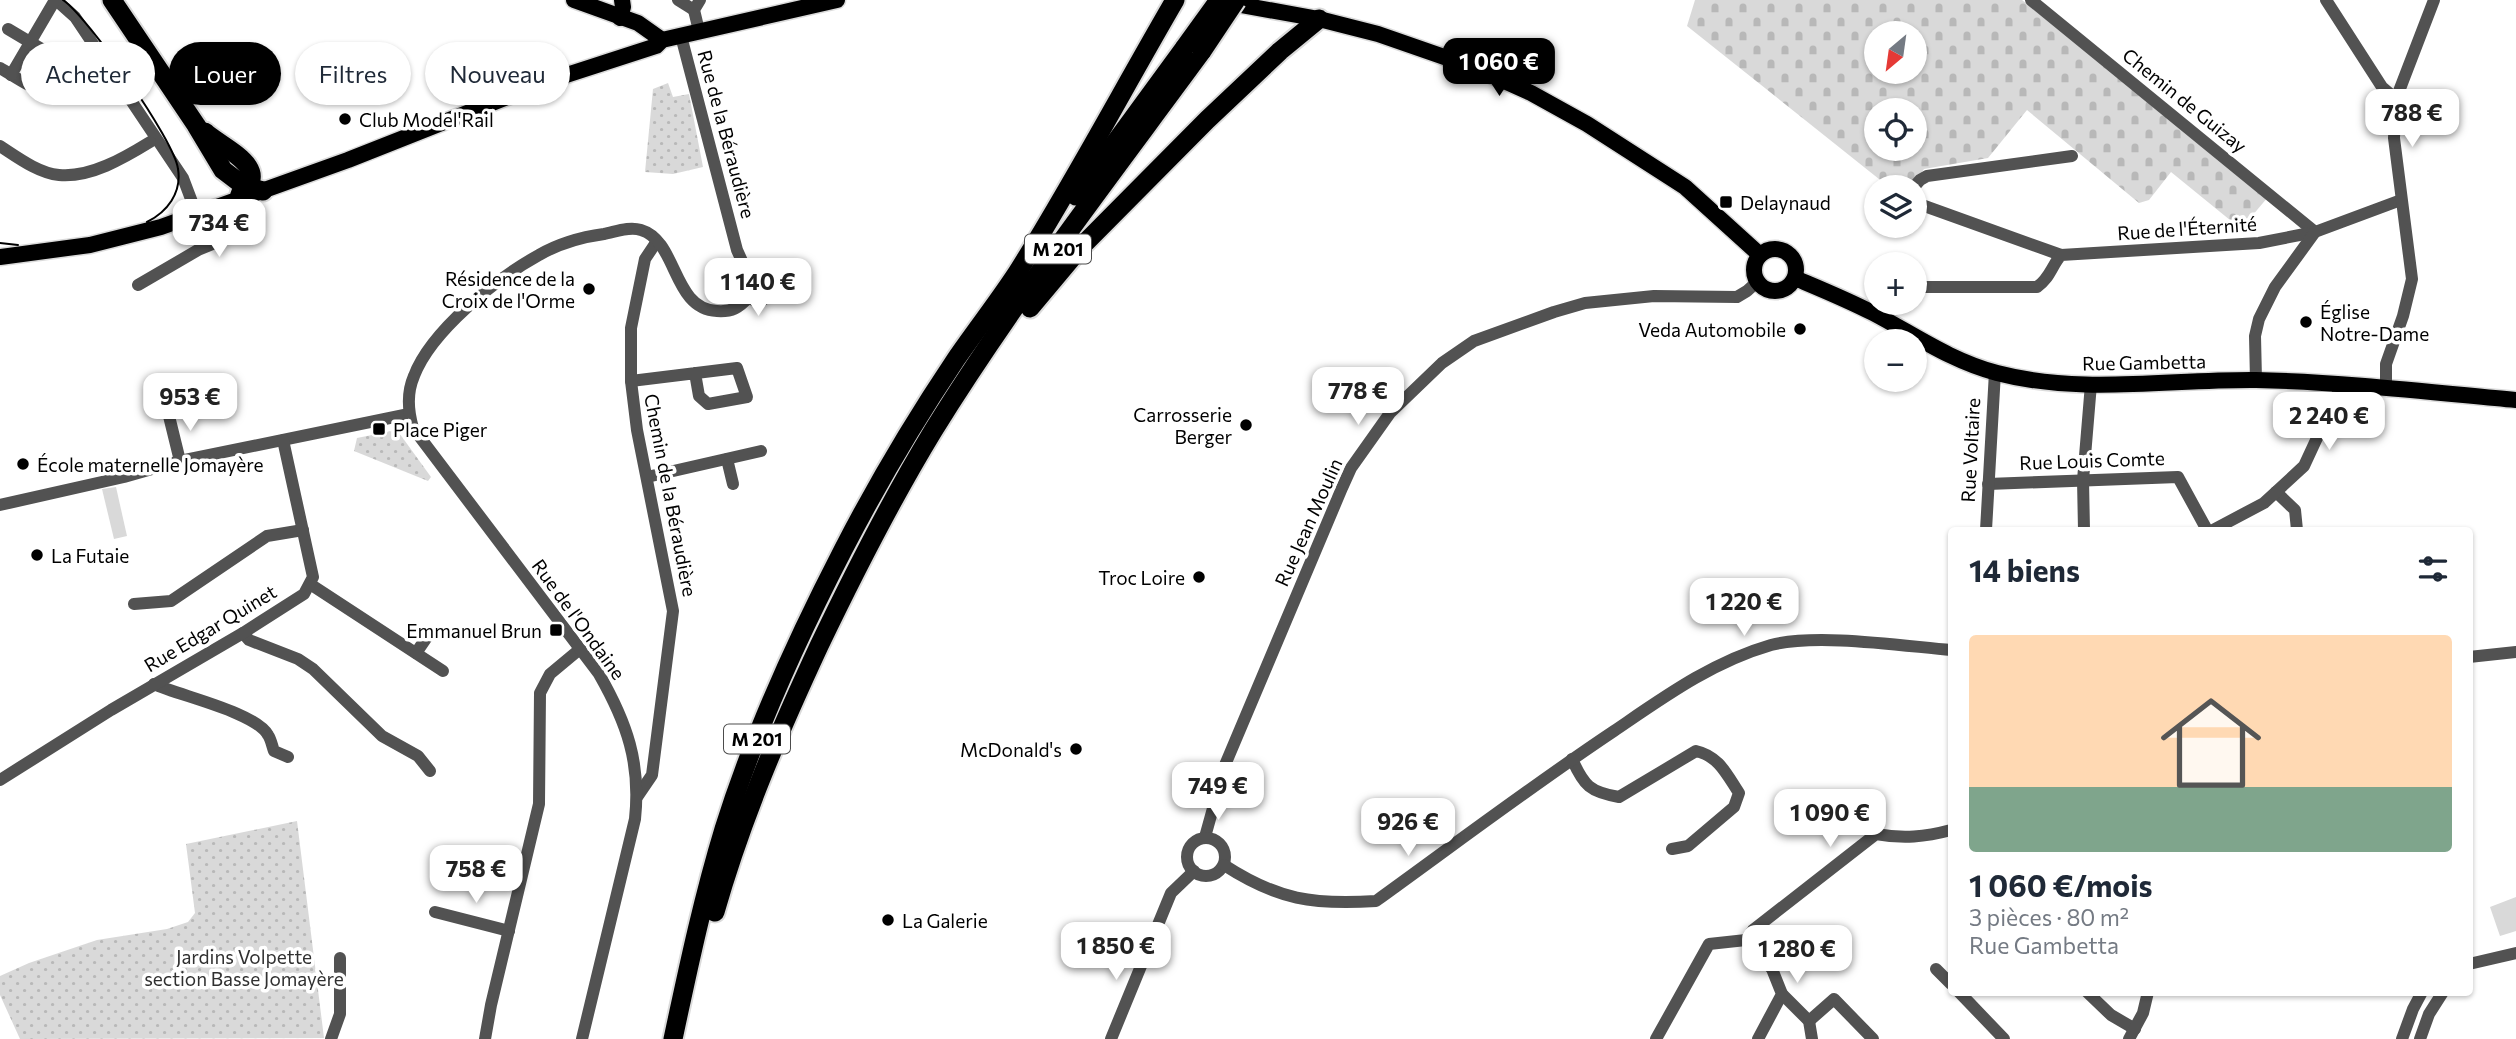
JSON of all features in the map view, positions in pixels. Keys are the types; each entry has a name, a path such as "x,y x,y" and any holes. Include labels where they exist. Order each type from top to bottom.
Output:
{"highway":[{"path":"112,0 223,170 244,195"},
{"path":"1016,274 1054,214 1175,0"},
{"name":"M 201","path":"673,1039 708,890 738,787 770,706 843,550 907,455 934,430 1198,47 1219,0"},
{"name":"M 201","path":"684,1039 715,910 751,803 785,718 907,455 958,356 1016,274 1237,0"},
{"path":"1198,47 1219,33 1245,0"},
{"path":"934,430 953,412 1029,309 1081,247 1207,120 1280,51 1319,19"}],"main road":[{"path":"573,0 638,23 662,40"},
{"path":"620,18 624,7 622,0"},
{"path":"0,257 118,239 348,160 548,81 656,46 662,40 837,0"},
{"path":"1211,0 1260,6 1319,19 1429,50 1531,93 1587,124 1685,187 1760,255"},
{"path":"1771,249 1787,252 1796,266 1795,278 1786,288 1770,291 1757,282 1755,262 1760,255 1771,249"},
{"name":"Rue Gambetta","path":"1795,278 1864,304"},
{"name":"Rue Gambetta","path":"1886,315 1937,351 1994,372 2035,382 2091,384 2256,380 2386,387 2516,400"}],"street":[{"path":"8,29 30,42 55,0 75,17 92,42"},
{"path":"678,0 697,5 699,31"},
{"name":"Chemin de Guizay","path":"2031,0 2315,232"},
{"path":"2326,0 2382,87 2396,99"},
{"path":"2386,387 2386,364 2403,316 2412,279 2394,138 2396,99 2434,0"},
{"name":"Rue de la Béraudière","path":"681,36 737,250 751,281"},
{"path":"21,53 6,71 21,80"},
{"path":"135,105 203,212"},
{"path":"0,146 29,164 58,175 110,165 149,142"},
{"path":"1927,176 2072,156"},
{"path":"138,285 198,250 237,234 244,195"},
{"name":"Rue de l'Éternité","path":"1927,207 2061,255 2259,243 2315,232 2401,200"},
{"path":"0,505 124,477 180,461 409,414 413,377 434,343 481,294 539,255 569,242 598,234 636,229 651,234 657,241 687,294 699,306 713,311 730,311 749,297"},
{"path":"2256,380 2255,336 2259,319 2275,287 2315,232"},
{"name":"Chemin de la Béraudière","path":"637,797 652,775 655,760 673,611 631,381 631,328 645,259 657,241"},
{"path":"1927,287 2037,287 2047,281 2053,264 2061,255"},
{"path":"751,281 764,281 768,286 765,298 758,301 749,297 747,290 751,281"},
{"name":"Rue Jean Moulin","path":"1205,837 1224,765 1342,488 1361,453 1390,413 1442,363 1474,341 1554,312 1584,303 1654,296 1722,299 1737,297 1757,282"},
{"name":"Rue Voltaire","path":"1986,527 1994,372"},
{"path":"631,381 695,373"},
{"path":"2084,527 2082,480 2091,384"},
{"path":"2219,527 2264,503 2304,466 2342,384"},
{"path":"168,412 180,461"},
{"name":"Rue de l'Ondaine","path":"409,414 413,428 599,674 621,716 632,745 637,797 621,882 582,1039"},
{"path":"283,440 313,577 310,584 443,671"},
{"path":"647,477 761,451"},
{"path":"727,459 733,484"},
{"name":"Rue Louis Comte","path":"1988,484 2178,477 2205,527"},
{"path":"2276,492 2295,510 2297,527"},
{"path":"134,604 171,601 267,536 303,530"},
{"name":"Rue Edgar Quinet","path":"0,780 154,684 243,633 304,594 310,584"},
{"path":"243,633 249,640 298,659 313,669 382,736 418,756 430,771"},
{"path":"416,653 429,634"},
{"path":"1224,865 1259,885 1302,901 1339,904 1377,901 1572,759 1687,681 1729,660 1773,645 1827,641 1948,650"},
{"path":"485,1039 539,804 540,693 550,674 580,649"},
{"path":"2473,657 2516,652"},
{"path":"154,684 227,709 246,719 268,733 274,751 288,757"},
{"path":"1572,759 1582,780 1597,793 1619,797 1696,751 1719,762 1739,793 1734,807 1688,846 1672,849"},
{"path":"1656,1039 1709,944 1745,940 1753,930 1876,834 1897,838 1924,837 1948,831"},
{"path":"1205,837 1215,839 1223,846 1226,855 1224,865 1220,871 1207,876 1194,872 1187,860 1189,847 1193,842 1205,837"},
{"path":"1111,1039 1171,893 1194,872"},
{"path":"435,912 509,931"},
{"path":"1745,940 1772,969 1782,994 1809,1021 1812,1039"},
{"path":"2473,964 2516,953"},
{"path":"331,1039 340,1014 340,958"},
{"path":"1936,969 1948,981"},
{"path":"1758,1039 1782,994"},
{"path":"1963,996 2004,1039"},
{"path":"2091,996 2132,1034 2143,1013 2147,996"},
{"path":"2402,1039 2420,996"},
{"path":"2420,1039 2429,1014 2440,996"},
{"path":"1809,1021 1834,999 1873,1039"}],"green space":[{"path":"1695,0 2022,0 2268,197 2241,229 2171,172 2149,200 2139,203 2027,110 1988,158 1924,169 1920,175 1874,175 1687,26"},
{"path":"668,83 673,97 689,94 703,167 673,174 645,172 653,89"},
{"path":"397,430 431,477 428,481 354,451 357,438"},
{"path":"116,487 127,536 114,539 102,489"},
{"name":"Jardins Volpette section Basse Jomayère","path":"297,821 324,1038 20,1039 0,995 0,976 97,940 167,929 188,922 195,913 186,844"},
{"path":"2516,897 2516,931 2500,936 2490,907"}],"tram line":[{"path":"63,0 91,29 109,53 147,107 173,154 179,178 175,194 167,207 147,222"},
{"path":"0,243 18,245"}],"place":[{"name":"Club Model'Rail","path":"345,119"},
{"name":"Delaynaud","path":"1726,202"},
{"name":"Résidence de la Croix de l'Orme","path":"589,289"},
{"name":"Église Notre-Dame","path":"2306,322"},
{"name":"Veda Automobile","path":"1800,329"},
{"name":"Carrosserie Berger","path":"1246,425"},
{"name":"Place Piger","path":"379,429"},
{"name":"École maternelle Jomayère","path":"23,464"},
{"name":"La Futaie","path":"37,555"},
{"name":"Troc Loire","path":"1199,577"},
{"name":"Emmanuel Brun","path":"556,630"},
{"name":"McDonald's","path":"1076,749"},
{"name":"La Galerie","path":"888,920"}]}
